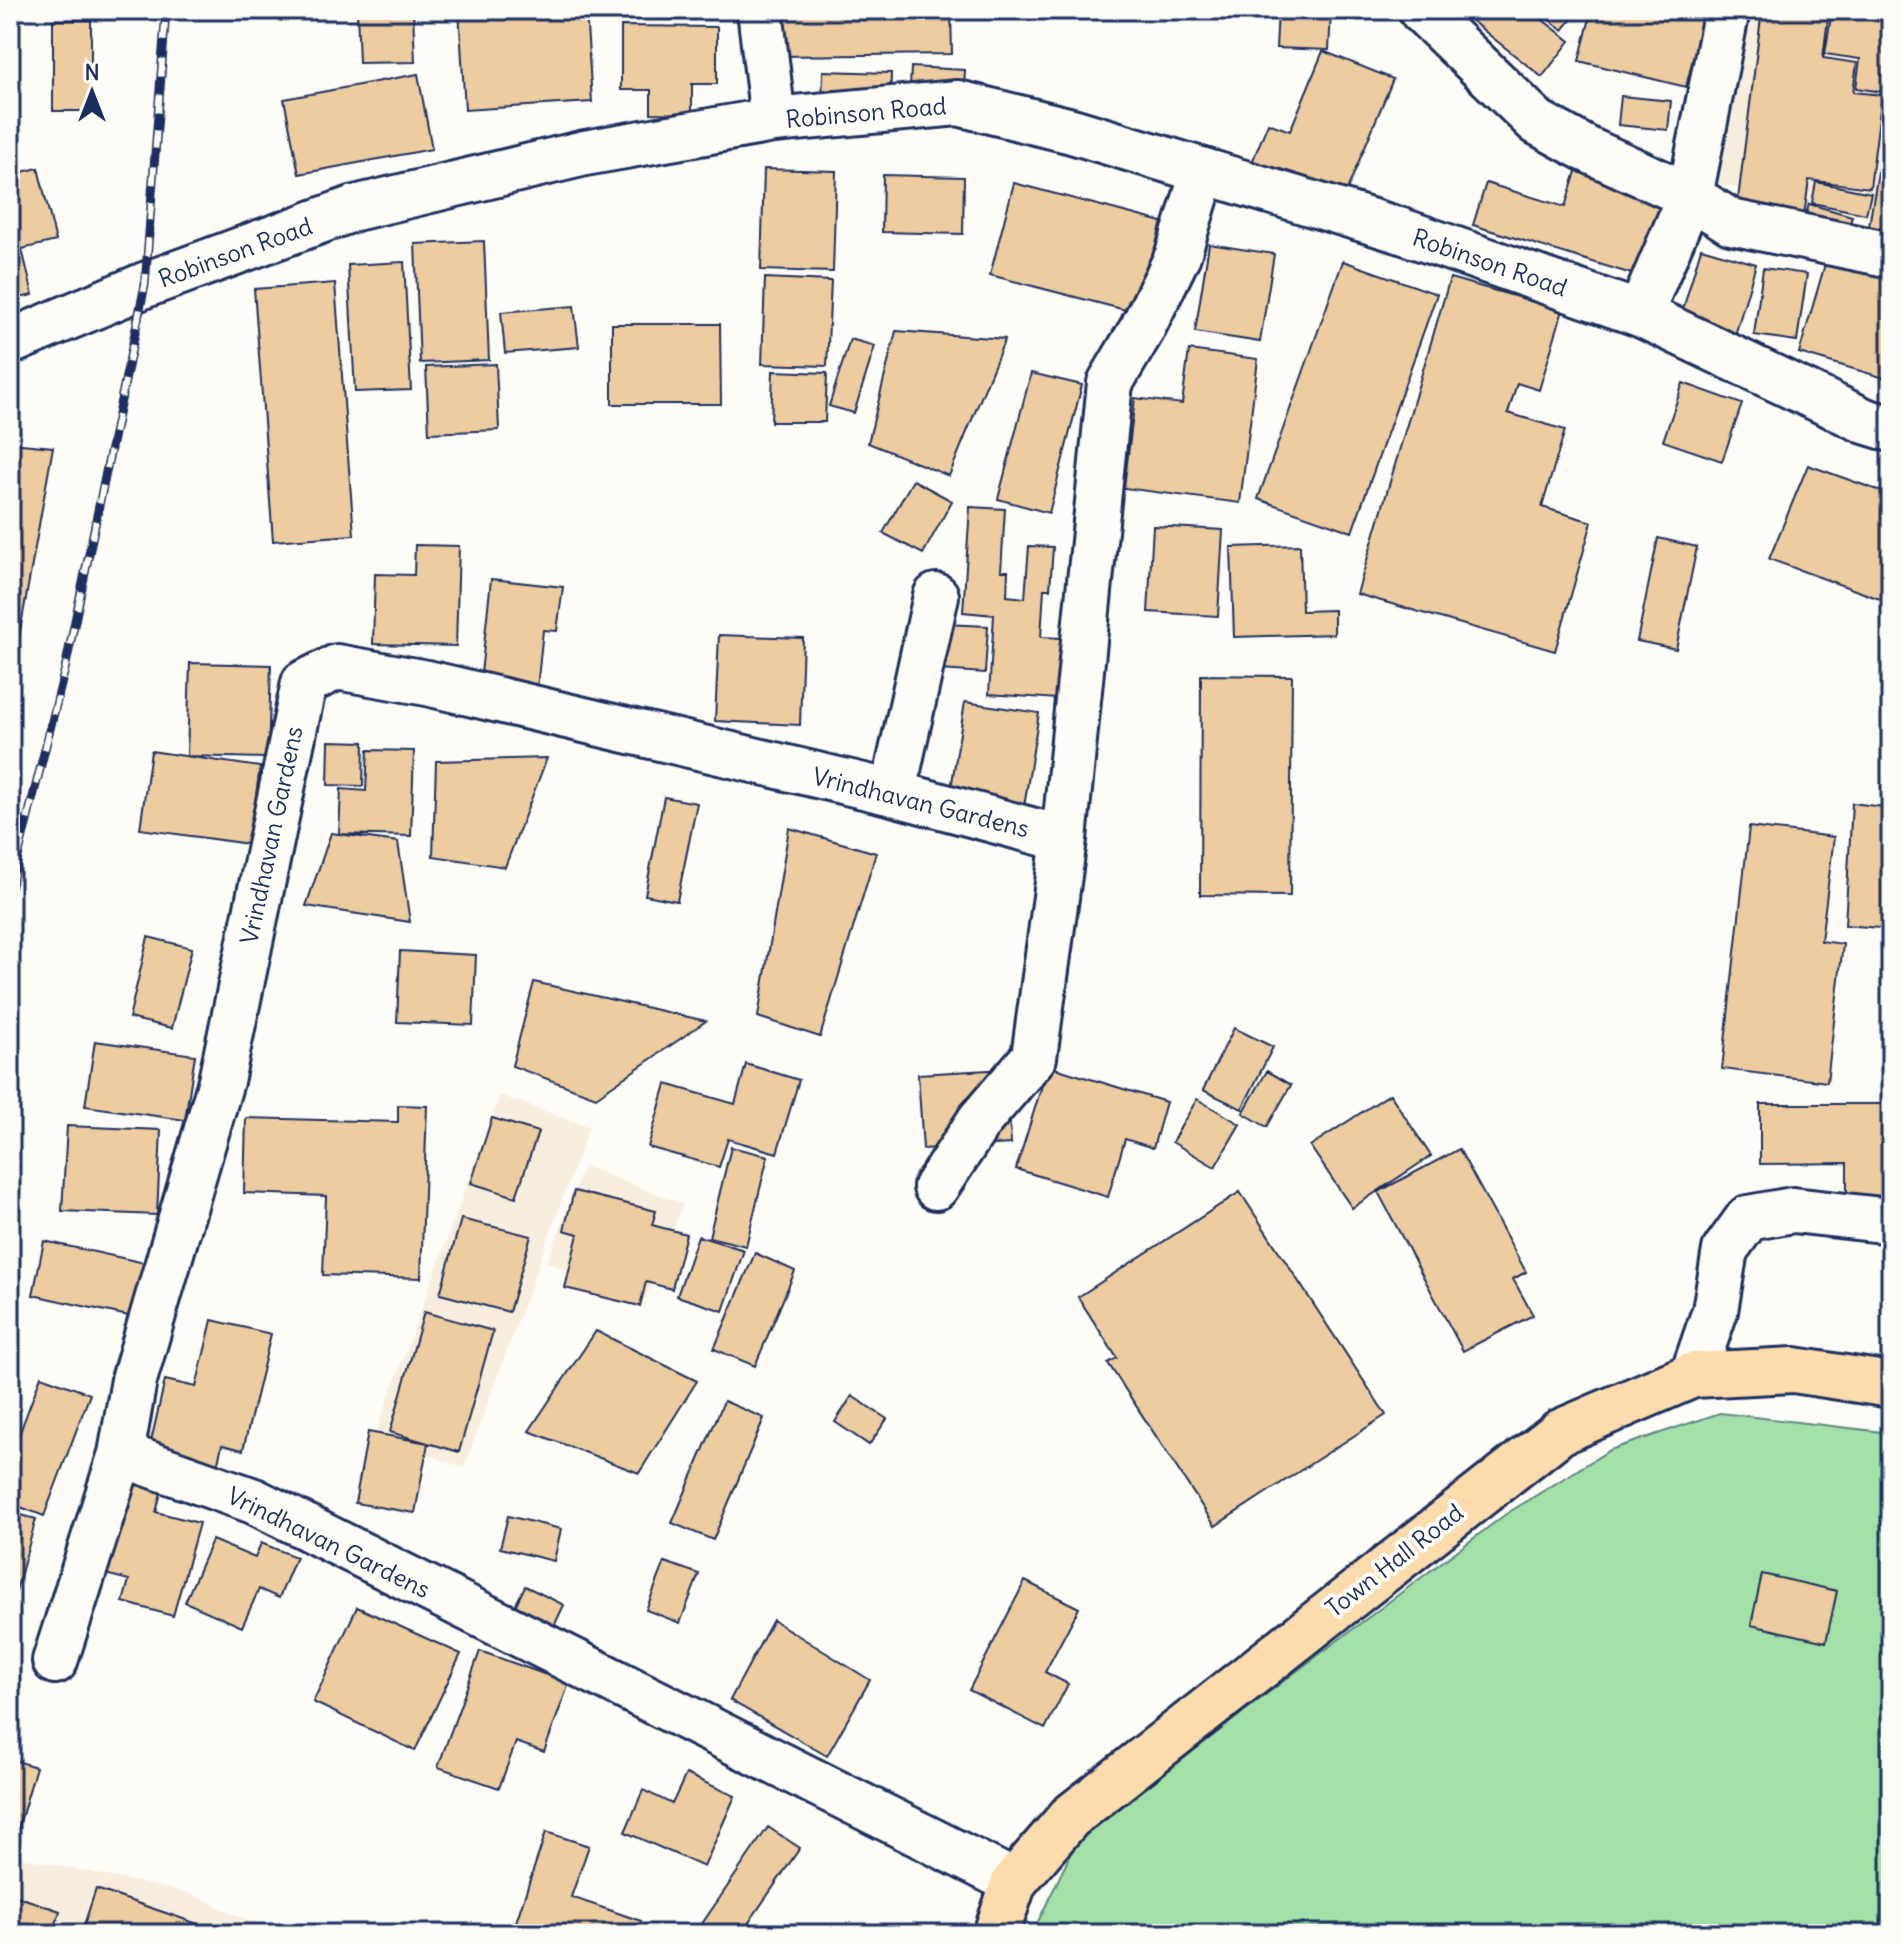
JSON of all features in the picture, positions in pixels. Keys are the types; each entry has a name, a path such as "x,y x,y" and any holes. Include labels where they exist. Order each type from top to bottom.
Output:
{"main road":[{"name":"Town Hall Road","path":"996,1934 1014,1882 1070,1817 1560,1432 1693,1375 1794,1370 1891,1385"}],"street":[{"path":"760,10 773,120"},
{"path":"1421,10 1537,122 1586,149 1690,196 1731,222 1891,255"},
{"path":"1640,314 1690,196 1727,10"},
{"name":"Robinson Road","path":"10,342 145,285 355,208 585,153 773,120 958,103 1072,131 1399,230 1640,314 1865,421 1891,429"},
{"name":"Vrindhavan Gardens","path":"1014,1882 254,1501 121,1454 134,1380 221,1081 304,683 337,667 427,683 893,793 1064,839 1110,383 1142,329 1178,255 1203,173"},
{"path":"893,793 936,596"},
{"path":"936,1187 980,1120 1034,1057 1064,839"},
{"path":"1693,1375 1715,1311 1725,1250 1748,1218 1793,1210 1891,1221"},
{"path":"55,1661 121,1454"}],"shaded area":[{"path":"1749,10 1891,10 1891,223 1714,183"},
{"path":"500,1095 589,1127 464,1468 375,1435"},
{"path":"584,1166 683,1204 646,1300 547,1262"},
{"path":"10,1855 192,1894 275,1934 10,1934"}],"green space":[{"path":"1720,1413 1891,1433 1891,1934 1032,1934 1077,1841 1285,1680 1506,1514 1610,1450"}],"building":[{"path":"357,10 413,10 415,62 359,63"},
{"path":"459,10 586,10 592,102 465,110"},
{"path":"775,10 951,10 952,54 775,56"},
{"path":"1278,10 1331,12 1329,50 1276,48"},
{"path":"1458,10 1530,10 1570,41 1542,77"},
{"path":"1536,10 1579,10 1563,30"},
{"path":"1592,10 1705,10 1686,87 1579,61"},
{"path":"1762,10 1829,10 1823,58 1857,63 1853,92 1882,95 1870,188 1809,180 1803,223 1736,215"},
{"path":"1832,10 1891,10 1891,38 1883,92 1856,88 1860,59 1825,54"},
{"path":"53,20 91,20 91,111 53,111"},
{"path":"621,26 717,27 717,84 692,84 692,114 651,113 651,90 621,90"},
{"path":"1323,51 1393,79 1340,207 1249,170 1268,123 1290,131"},
{"path":"911,67 965,70 963,110 909,108"},
{"path":"823,71 891,73 890,107 822,104"},
{"path":"418,74 432,149 299,174 284,99"},
{"path":"1621,96 1671,101 1668,130 1618,125"},
{"path":"1891,106 1891,242 1867,238"},
{"path":"1578,165 1677,195 1651,280 1473,225 1486,183 1565,207"},
{"path":"38,168 56,241 22,249 33,295 10,300 10,175"},
{"path":"764,169 836,171 833,272 761,270"},
{"path":"883,175 964,177 963,234 882,232"},
{"path":"1816,182 1871,193 1866,214 1812,203"},
{"path":"1014,183 1162,222 1137,313 990,275"},
{"path":"1809,204 1852,216 1846,237 1803,225"},
{"path":"484,241 489,360 420,363 415,244"},
{"path":"1209,244 1274,254 1260,342 1195,332"},
{"path":"1830,247 1891,265 1891,380 1799,353"},
{"path":"1701,248 1756,264 1734,339 1679,323"},
{"path":"1343,261 1437,294 1352,532 1258,499"},
{"path":"404,262 411,390 355,392 348,265"},
{"path":"1763,268 1807,274 1797,341 1754,335"},
{"path":"765,278 831,281 827,366 762,364"},
{"path":"1450,278 1563,310 1539,390 1517,383 1508,413 1565,430 1542,507 1592,522 1555,651 1357,594"},
{"path":"335,283 354,535 273,541 254,289"},
{"path":"574,306 579,347 505,353 501,312"},
{"path":"612,324 720,324 721,404 612,404"},
{"path":"896,331 1005,339 949,476 868,443"},
{"path":"850,339 875,346 854,413 829,406"},
{"path":"1189,350 1258,359 1240,503 1124,488 1135,398 1182,404"},
{"path":"496,364 499,430 429,433 426,367"},
{"path":"773,371 827,373 825,422 771,422"},
{"path":"1031,373 1082,385 1049,513 998,499"},
{"path":"1683,383 1742,404 1722,461 1663,441"},
{"path":"10,443 53,447 10,687"},
{"path":"1808,465 1891,495 1891,603 1769,559"},
{"path":"913,480 952,501 923,554 883,533"},
{"path":"970,507 1005,509 1001,571 1008,571 1007,596 1025,598 1029,546 1053,547 1050,589 1044,589 1041,637 1062,638 1057,699 989,694 994,615 963,612"},
{"path":"1153,526 1223,530 1218,616 1148,612"},
{"path":"1658,538 1697,547 1676,649 1637,641"},
{"path":"415,545 459,546 456,646 373,644 375,574 414,575"},
{"path":"1300,545 1302,611 1334,610 1334,634 1234,637 1231,547"},
{"path":"491,579 563,587 557,631 543,630 537,689 480,683"},
{"path":"943,624 988,626 985,673 940,670"},
{"path":"719,635 803,638 800,725 715,721"},
{"path":"190,663 271,665 268,758 187,756"},
{"path":"1201,675 1292,676 1290,896 1200,895"},
{"path":"965,702 1039,713 1024,807 950,795"},
{"path":"329,741 364,742 363,786 328,785"},
{"path":"368,750 414,751 411,836 339,834 341,789 366,791"},
{"path":"151,751 260,767 249,844 140,829"},
{"path":"547,758 505,867 433,856 436,761"},
{"path":"664,797 697,803 677,901 645,895"},
{"path":"1852,803 1891,808 1891,929 1845,925"},
{"path":"1749,827 1834,837 1821,941 1843,944 1827,1082 1722,1069"},
{"path":"789,828 876,853 820,1037 758,1017"},
{"path":"331,833 398,842 410,922 306,906"},
{"path":"148,937 192,948 172,1028 129,1018"},
{"path":"400,951 476,955 473,1025 397,1022"},
{"path":"534,982 706,1021 596,1097 512,1066"},
{"path":"1234,1028 1273,1047 1242,1109 1203,1090"},
{"path":"95,1041 195,1055 185,1120 85,1106"},
{"path":"746,1064 799,1080 777,1153 728,1139 719,1167 648,1147 666,1084 735,1104"},
{"path":"1048,1066 1166,1102 1153,1148 1125,1139 1108,1197 1016,1169"},
{"path":"1007,1069 1011,1144 923,1149 918,1074"},
{"path":"1267,1071 1291,1085 1267,1127 1243,1113"},
{"path":"1390,1094 1431,1156 1352,1208 1310,1146"},
{"path":"1197,1099 1240,1124 1215,1167 1172,1142"},
{"path":"1760,1104 1891,1104 1891,1206 1847,1206 1847,1163 1760,1164"},
{"path":"398,1105 427,1106 421,1278 323,1275 326,1196 244,1193 246,1118 398,1122"},
{"path":"492,1118 538,1132 516,1197 471,1183"},
{"path":"67,1126 161,1130 157,1215 62,1211"},
{"path":"731,1147 768,1156 746,1246 709,1237"},
{"path":"1459,1149 1526,1272 1513,1279 1533,1315 1463,1351 1378,1192"},
{"path":"574,1191 656,1211 652,1225 686,1234 672,1289 646,1282 640,1306 565,1288 578,1234 564,1230"},
{"path":"1240,1192 1386,1415 1215,1526 1108,1363 1117,1358 1078,1297"},
{"path":"461,1219 531,1236 509,1312 440,1294"},
{"path":"698,1236 744,1250 723,1311 677,1296"},
{"path":"44,1241 145,1263 133,1317 33,1295"},
{"path":"755,1253 795,1271 755,1366 714,1349"},
{"path":"424,1312 493,1331 459,1452 390,1432"},
{"path":"212,1320 271,1334 243,1450 222,1445 215,1475 147,1459 165,1380 196,1387"},
{"path":"596,1331 697,1381 639,1473 529,1431"},
{"path":"41,1376 90,1394 44,1516 10,1503 10,1459"},
{"path":"852,1396 887,1419 869,1445 835,1422"},
{"path":"724,1401 764,1418 713,1540 672,1523"},
{"path":"368,1432 428,1443 415,1513 355,1503"},
{"path":"127,1479 162,1489 156,1512 199,1523 173,1616 123,1602 129,1580 101,1573"},
{"path":"10,1512 36,1519 15,1595 10,1593"},
{"path":"508,1516 561,1529 554,1561 500,1548"},
{"path":"212,1540 255,1558 261,1543 296,1557 279,1598 259,1589 242,1627 185,1602"},
{"path":"665,1562 699,1574 680,1623 646,1610"},
{"path":"1762,1574 1837,1591 1826,1642 1751,1625"},
{"path":"1025,1581 1079,1608 1045,1672 1068,1684 1045,1729 969,1690"},
{"path":"525,1586 564,1605 547,1641 507,1622"},
{"path":"357,1607 461,1654 415,1751 313,1702"},
{"path":"773,1620 870,1680 827,1756 730,1700"},
{"path":"480,1651 569,1683 544,1752 516,1742 499,1788 438,1767"},
{"path":"10,1759 36,1767 18,1829 10,1827"},
{"path":"686,1774 735,1796 704,1867 625,1832 643,1790 672,1804"},
{"path":"768,1827 800,1848 741,1934 695,1934"},
{"path":"546,1832 589,1846 571,1897 641,1921 637,1934 512,1934"},
{"path":"96,1889 227,1934 81,1934"},
{"path":"10,1894 60,1911 53,1934 10,1934"}],"railway":[{"path":"10,889 65,669 145,285 166,10"}]}
